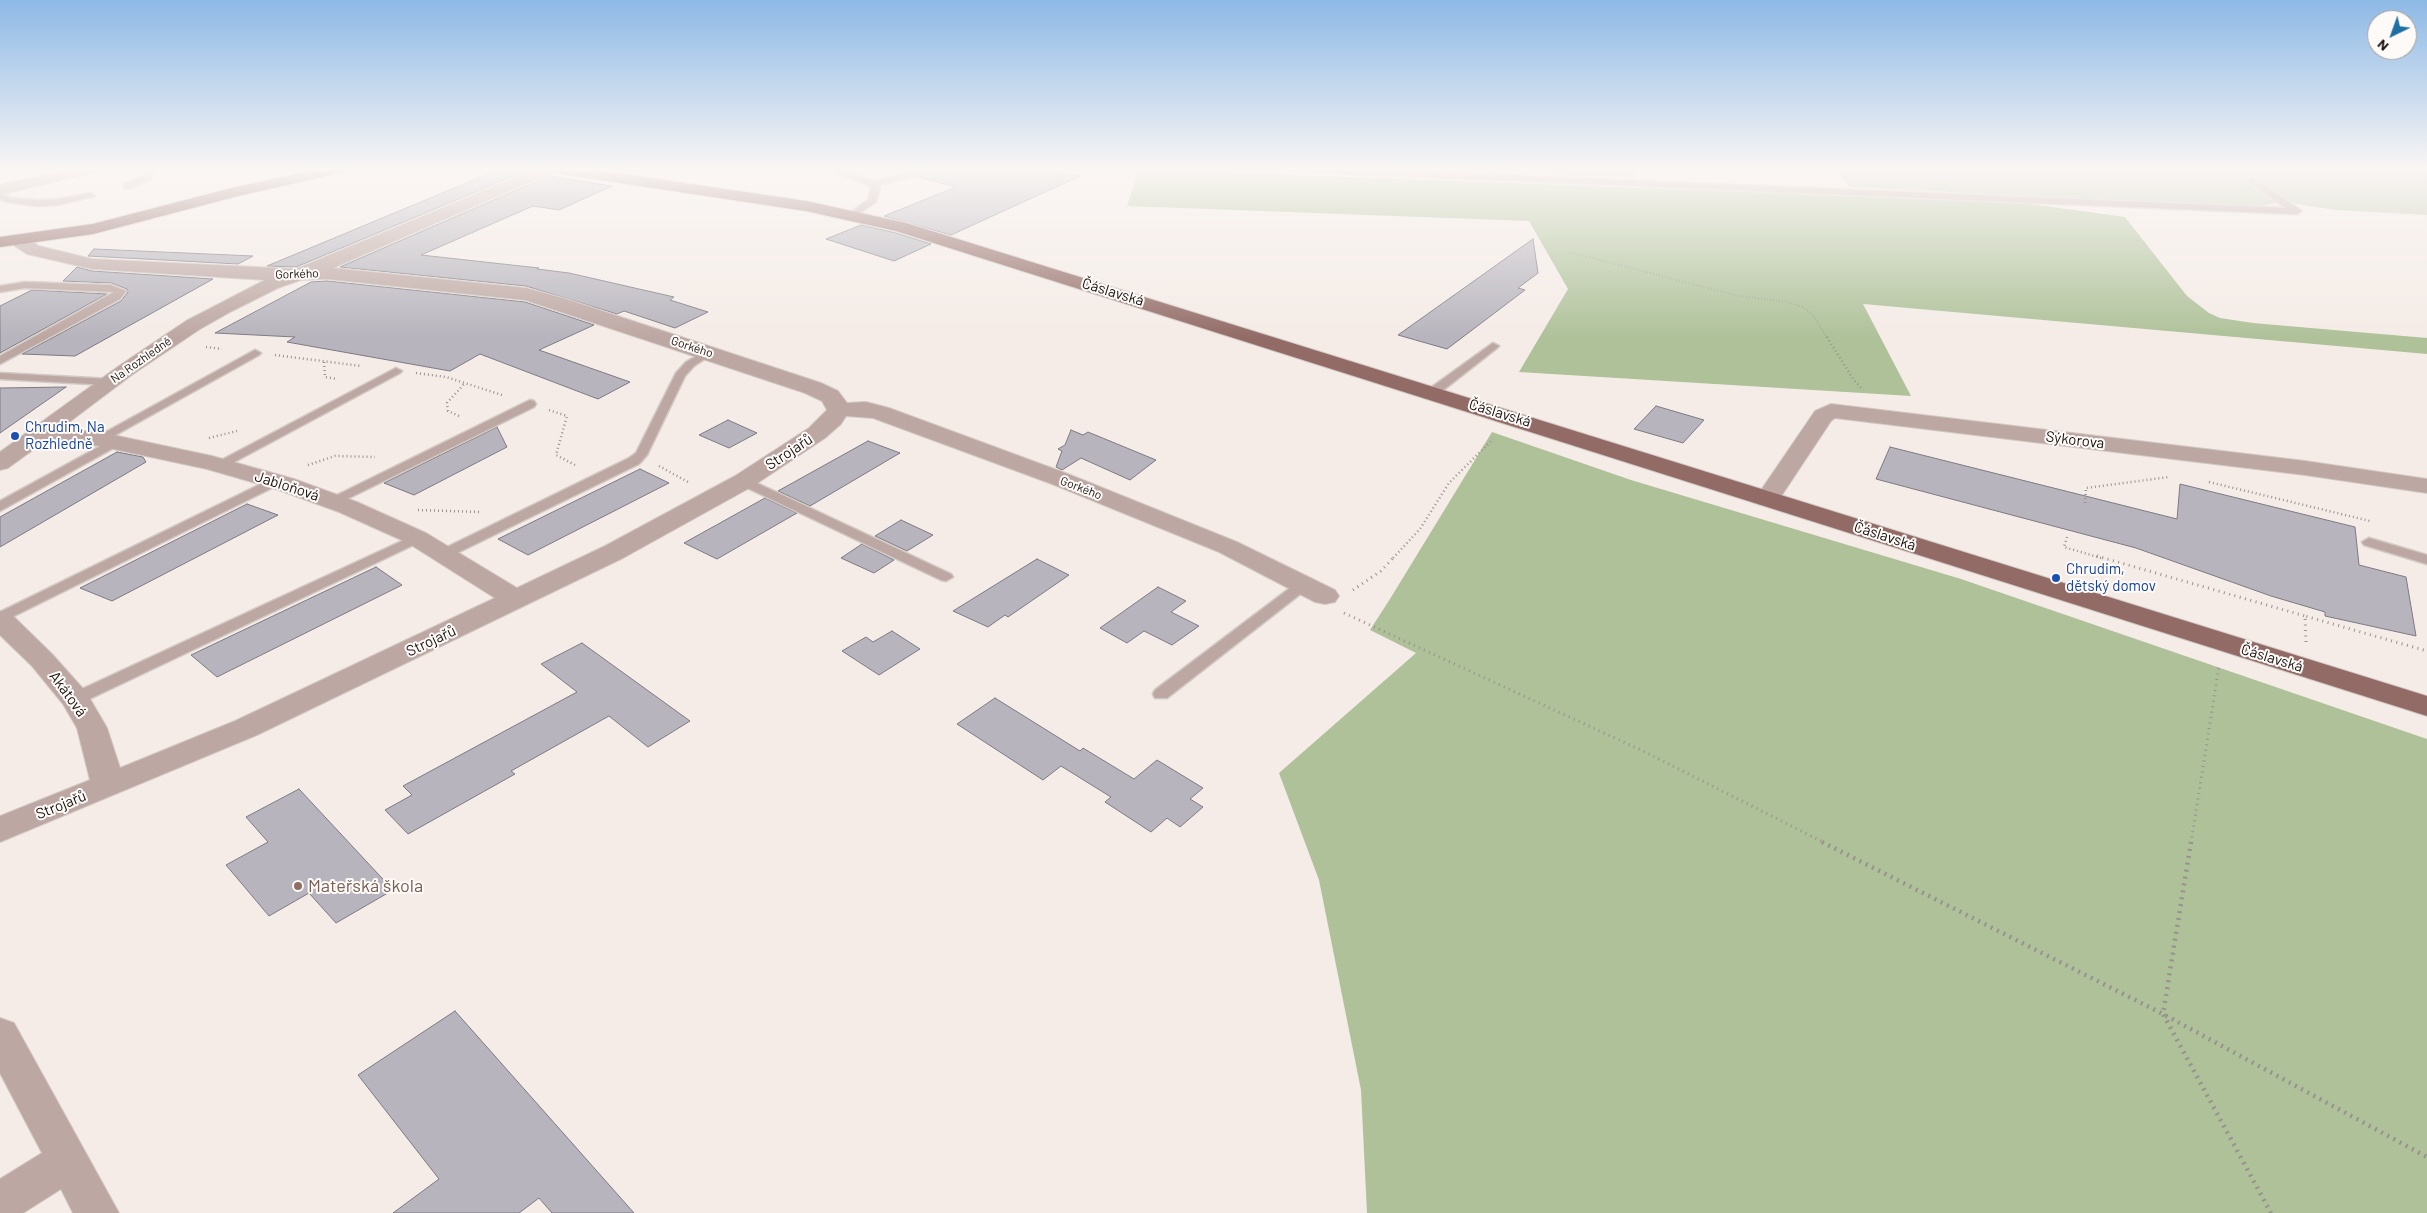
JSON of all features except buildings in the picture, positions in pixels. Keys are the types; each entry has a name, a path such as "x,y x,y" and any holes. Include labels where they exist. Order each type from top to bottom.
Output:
{"main road":[{"path":"0,242 19,241 109,226"},
{"name":"Čáslavská","path":"890,226 1026,264 2427,706"}],"street":[{"path":"293,275 327,264 416,226"},
{"name":"Gorkého","path":"19,241 34,250 92,264 293,275 327,273 526,294 709,352 822,392 835,401 838,410 866,409 881,413 1060,479 1228,547 1325,596"},
{"name":"Na Rozhledně","path":"0,463 109,382 209,316 266,286 293,275"},
{"name":"Strojařů","path":"0,830 246,728 517,600 744,481 817,433 833,418 838,410"},
{"name":"Sýkorova","path":"1767,499 1827,412 2296,467 2427,486"},
{"name":"Jabloňová","path":"36,437 70,436 107,441 218,465 271,480 332,501 417,538 517,600"},
{"name":"Akátová","path":"0,618 42,660 75,699 92,728 100,751 108,786"},
{"path":"0,1034 97,1213"},
{"path":"0,1203 68,1160"}],"lane":[{"path":"0,290 25,285 111,288 121,291 116,297 0,361"},
{"path":"1433,392 1493,346"},
{"path":"444,554 636,460 641,455 680,376 690,364 709,352"},
{"path":"0,507 255,353"},
{"path":"218,465 396,371"},
{"path":"0,376 109,382"},
{"path":"332,501 530,404"},
{"path":"0,618 271,480"},
{"path":"744,481 946,576"},
{"path":"75,699 417,538"},
{"path":"2369,542 2427,560"},
{"path":"1161,694 1303,585"}],"path":[{"path":"1569,252 1692,282 1735,295 1787,302 1803,307 1813,315 1853,379 1871,398 1903,420"},
{"path":"465,383 447,403 448,411 486,425"},
{"path":"156,451 264,424 286,429"},
{"path":"1325,596 1355,590 1381,571 1420,529 1449,483 1496,437 1515,434 1538,425"},
{"path":"271,480 335,456 418,459"},
{"path":"636,460 658,465 716,497"},
{"path":"2085,503 2086,488 2170,477"},
{"path":"2208,482 2379,524"},
{"path":"408,509 528,514"},
{"path":"2067,537 2064,547 2427,651"},
{"path":"1325,596 1341,612 1643,751 2162,1014 2427,1157"},
{"path":"2305,616 2306,643"},
{"path":"2223,643 2162,1014 2271,1213"}],"green space":[{"path":"1532,226 2132,226 2187,296 2209,313 2220,318 2253,323 2427,338 2427,354 1863,304 1911,396 1519,372 1568,289"},
{"path":"1492,432 1631,480 1961,579 2427,739 2427,1213 1367,1213 1361,1090 1319,880 1279,773 1416,653 1370,630"}],"place":[{"name":"Chrudim, Na Rozhledně","path":"15,436"},
{"name":"Chrudim, dětský domov","path":"2056,578"},
{"name":"Mateřská škola","path":"298,886"}]}
